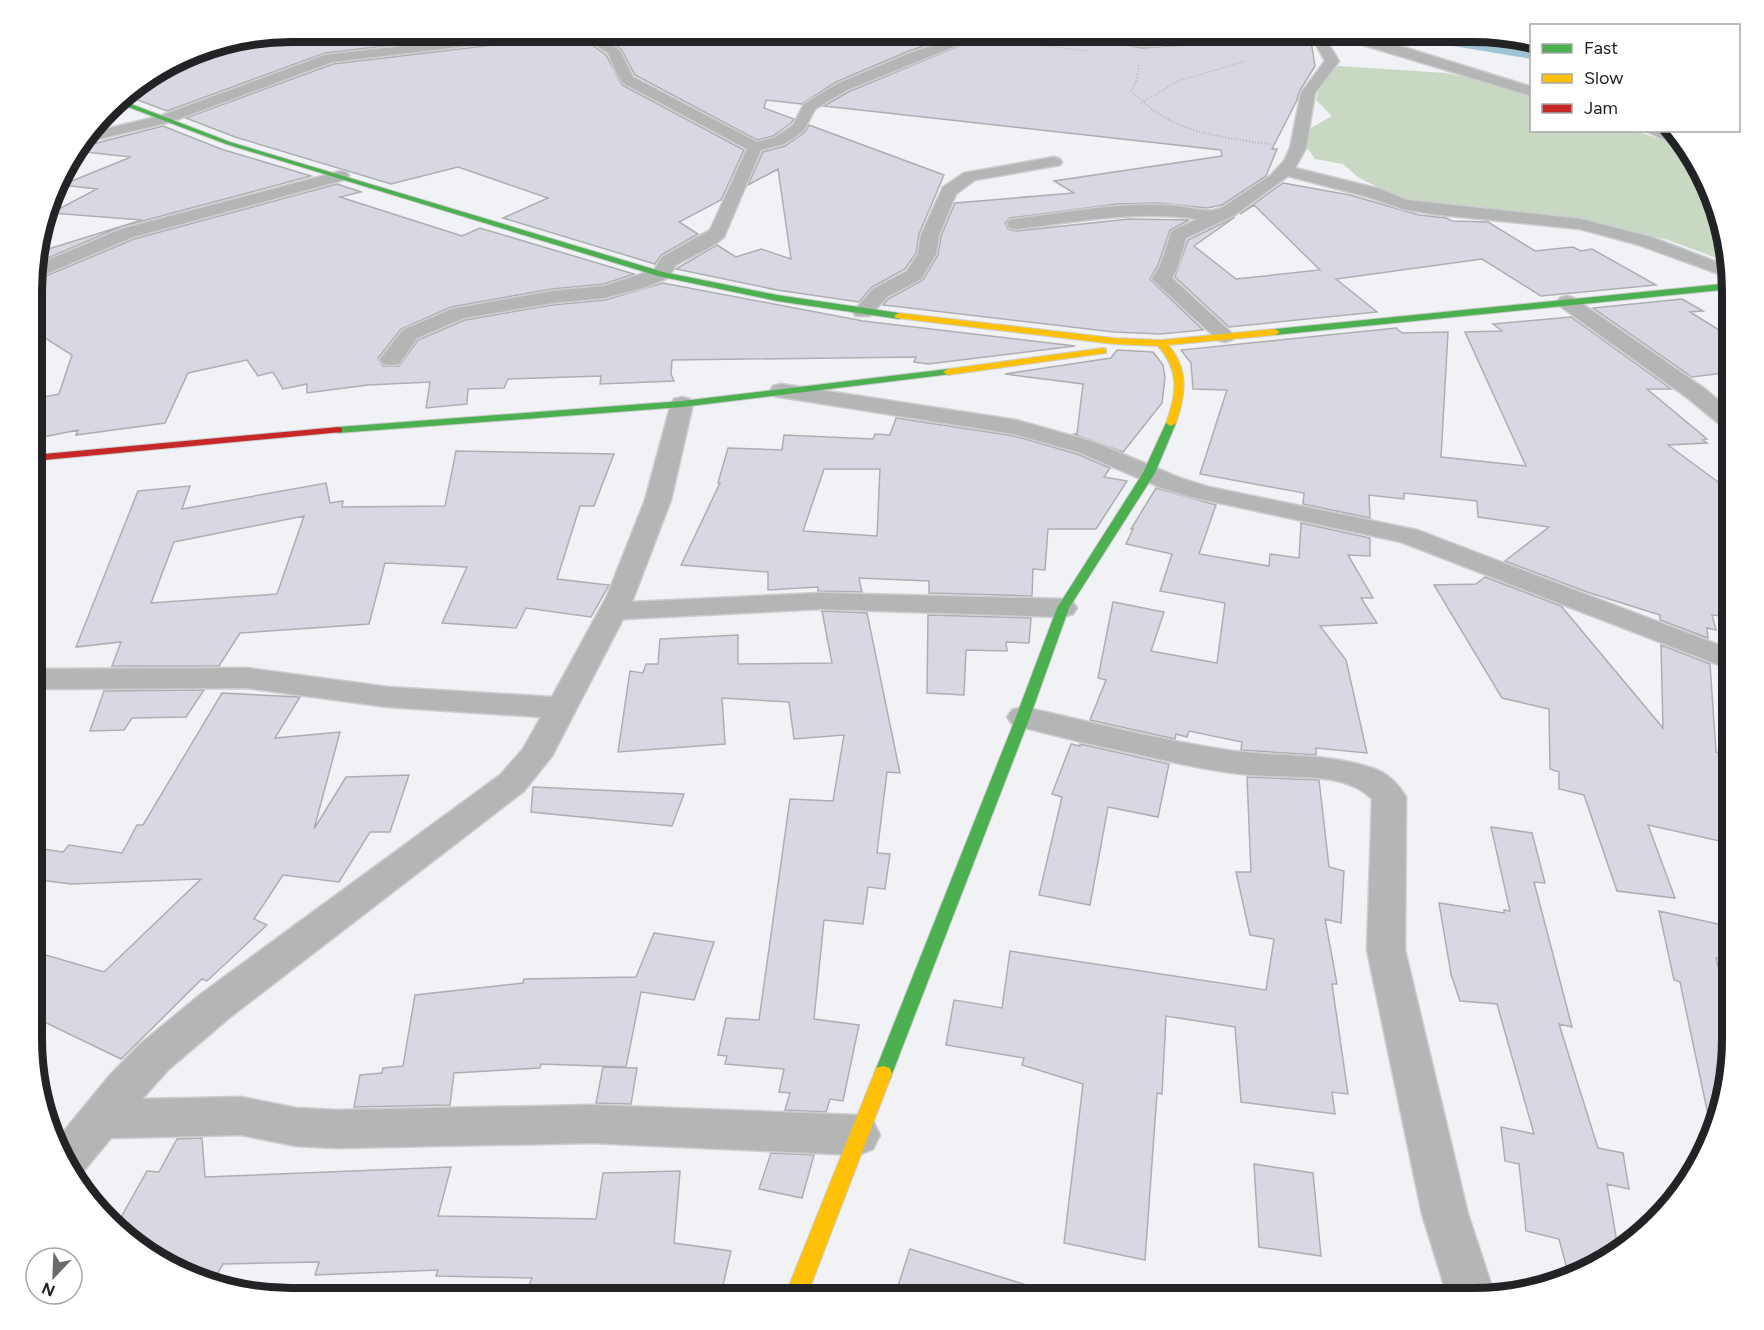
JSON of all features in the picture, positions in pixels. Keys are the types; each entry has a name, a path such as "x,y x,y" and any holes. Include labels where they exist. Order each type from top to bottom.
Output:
{"street":[{"path":"95,136 165,119 330,58 466,42"},
{"path":"600,42 616,54 620,71 628,80 755,147 779,141 791,133 799,127 808,107 842,87 915,56 956,42"},
{"path":"1139,42 1160,42"},
{"path":"1225,336 1162,279 1178,235 1218,217 1277,178 1296,155 1308,93 1332,61 1321,42"},
{"path":"1370,42 1530,91"},
{"path":"330,58 346,45"},
{"path":"127,104 228,143 661,274 777,298 863,312 1139,344"},
{"path":"392,359 410,334 459,313 552,297 604,292 661,274 669,261 708,242 718,233 755,147"},
{"path":"863,312 880,293 914,275 927,254 930,235 949,191 970,176 1054,162"},
{"path":"1284,170 1374,193 1403,204 1431,209 1581,224 1645,241 1721,270"},
{"path":"43,269 127,233 341,176"},
{"path":"1016,224 1127,210 1176,211 1218,217"},
{"path":"42,457 319,430 682,404 1068,357 1139,344 1722,287"},
{"path":"1567,302 1697,394 1722,415"},
{"path":"799,1288 1023,717 1063,608 1149,473 1176,411 1179,398 1177,363 1161,343"},
{"path":"781,391 1016,428 1086,447 1172,483 1240,502 1408,536 1722,657"},
{"path":"71,1155 154,1057 215,1006 512,783 536,756 615,610 658,500 682,404"},
{"path":"615,610 821,601 1063,608"},
{"path":"42,679 247,678 388,697 562,708"},
{"path":"1023,717 1189,754 1237,762 1340,771 1362,776 1380,786 1389,797 1386,950 1444,1214 1468,1288"},
{"path":"100,1119 241,1116 296,1127 336,1129 592,1124 858,1135"}],"path":[{"path":"1024,42 1092,52"},
{"path":"1141,103 1175,81 1250,60"},
{"path":"1140,63 1136,82 1131,91 1141,103 1156,113 1207,135 1298,148"}],"green space":[{"path":"1338,66 1446,73 1488,82 1530,97 1530,132 1638,132 1674,143 1689,167 1709,211 1720,259 1668,240 1602,224 1509,216 1480,208 1403,199 1359,178 1343,164 1315,159 1302,140 1309,129 1332,116 1316,100 1321,81"}],"building":[{"path":"291,42 420,42 325,53 167,111 133,98 167,75 227,50 259,44"},
{"path":"517,42 588,42 606,55 622,85 744,150 721,200 679,222 698,234 661,255 655,264 503,218 548,198 458,167 391,184 235,137 186,118 333,64"},
{"path":"611,42 936,42 836,82 802,104 766,100 764,108 794,119 773,136 757,140 635,75 621,49"},
{"path":"968,42 1109,42 1142,48 1226,42 1311,42 1315,66 1299,92 1272,149 1277,149 1266,176 1222,205 1207,208 1158,203 1117,204 1010,218 1005,223 1008,229 1016,231 1129,219 1189,220 1170,230 1158,265 1150,279 1203,330 1161,334 1114,332 883,305 888,299 923,280 938,255 941,236 955,203 1074,193 1054,181 1222,156 1221,150 824,106 848,92"},
{"path":"809,125 944,175 919,234 916,253 905,269 872,287 859,302 777,290 676,269 717,245 736,257 761,249 791,259 778,169 748,185 763,152 785,146 805,132"},
{"path":"163,126 221,149 311,176 120,227 44,260 46,250 142,220 54,213 97,189 66,185 67,183 131,157 85,152 89,145"},
{"path":"1283,183 1350,195 1419,215 1446,218 1452,221 1488,222 1535,251 1573,247 1581,251 1592,249 1656,285 1541,296 1482,259 1336,279 1377,312 1229,327 1175,277 1188,240 1235,217 1194,246 1236,279 1320,270 1254,205 1240,214"},
{"path":"337,184 361,192 340,197 462,236 480,228 634,274 604,284 552,289 451,307 401,329 378,358 383,366 399,366 418,340 465,320 552,305 605,300 663,283 863,321 1075,346 928,364 914,362 916,357 672,360 671,374 674,381 600,384 601,376 508,379 504,388 468,389 467,404 426,408 430,382 368,385 307,393 307,384 283,389 273,372 258,376 247,360 188,373 165,423 76,435 78,430 42,437 42,397 59,394 72,355 42,336 43,277 134,239"},
{"path":"1682,299 1703,311 1690,312 1722,332 1722,373 1692,377 1593,308"},
{"path":"1571,317 1671,389 1647,389 1707,439 1703,440 1707,443 1668,445 1722,487 1722,616 1712,615 1716,630 1707,628 1708,638 1660,620 1660,615 1587,592 1505,561 1549,527 1478,517 1477,501 1404,493 1404,499 1369,495 1370,518 1303,504 1304,493 1200,474 1227,390 1193,389 1191,363 1181,350 1396,328 1402,333 1448,332 1441,457 1526,466 1465,332 1502,331 1493,324"},
{"path":"1117,350 1153,352 1163,365 1165,378 1162,403 1123,452 1073,434 1077,434 1083,384 1005,374 1111,358"},
{"path":"896,418 1014,436 1077,454 1110,468 1104,477 1127,481 1096,529 1048,529 1045,570 1033,569 1032,596 929,593 929,581 859,578 862,592 818,591 818,587 768,590 768,572 681,565 720,483 718,483 728,448 782,450 784,435 873,439 875,434 890,435","holes":["824,469 880,469 877,536 803,531"]},
{"path":"456,451 614,454 594,506 580,506 557,579 609,585 591,617 526,608 516,628 442,623 467,567 385,563 369,624 240,633 219,666 112,666 121,642 76,647 138,491 190,486 182,509 326,483 330,503 343,501 342,507 445,506","holes":["304,516 277,594 151,603 174,542"]},
{"path":"1156,488 1216,505 1199,554 1269,566 1270,554 1299,558 1301,523 1370,538 1370,556 1348,555 1373,598 1361,598 1377,623 1320,626 1346,660 1367,753 1316,748 1316,755 1241,750 1242,742 1189,731 1187,737 1176,734 1175,739 1090,720 1106,680 1098,678 1113,602 1164,612 1151,651 1217,663 1225,603 1160,591 1172,554 1126,544 1133,529 1131,529"},
{"path":"1485,577 1561,606 1663,728 1661,645 1710,664 1716,752 1722,754 1722,841 1648,825 1675,898 1617,891 1584,795 1559,789 1559,772 1550,769 1549,709 1502,698 1434,585 1476,584"},
{"path":"822,611 867,613 900,773 887,772 877,853 890,854 885,889 868,887 863,924 824,920 814,1019 859,1025 843,1101 830,1099 826,1112 785,1110 790,1093 779,1092 784,1069 725,1064 727,1056 718,1055 726,1018 759,1020 790,799 833,801 844,735 794,739 789,702 722,698 725,744 618,752 630,671 643,673 646,664 658,664 660,639 738,635 738,664 832,663"},
{"path":"928,615 1031,618 1029,643 1006,642 1007,651 966,650 964,695 927,693"},
{"path":"204,690 186,717 132,718 124,730 90,731 104,691"},
{"path":"222,693 300,697 275,738 340,732 314,829 346,777 409,775 390,832 370,832 339,882 283,875 254,919 267,925 207,981 202,979 121,1059 42,1021 42,954 104,972 201,879 71,884 42,880 42,851 44,849 63,852 69,845 122,853 137,825 143,825"},
{"path":"1071,744 1169,764 1158,817 1108,807 1090,905 1039,895 1062,797 1052,794"},
{"path":"1247,777 1319,780 1329,867 1344,871 1341,923 1325,919 1337,984 1332,984 1348,1094 1332,1092 1335,1114 1241,1102 1235,1027 1166,1016 1162,1094 1157,1093 1145,1260 1064,1243 1083,1084 1022,1065 1024,1058 946,1045 954,1000 1002,1008 1010,951 1266,990 1274,939 1250,935 1236,872 1251,872"},
{"path":"533,787 684,794 672,826 531,812"},
{"path":"1491,827 1532,833 1545,883 1534,882 1572,1027 1559,1024 1598,1148 1623,1153 1629,1189 1607,1184 1617,1242 1567,1269 1559,1239 1526,1231 1519,1164 1505,1161 1501,1127 1534,1134 1497,1004 1460,1001 1451,974 1439,903 1504,913 1504,910 1510,911"},
{"path":"1659,911 1722,925 1722,959 1716,958 1722,982 1720,1071 1709,1119 1680,982 1674,980"},
{"path":"654,933 714,942 694,1000 641,992 626,1067 541,1064 540,1068 454,1073 450,1105 354,1107 360,1075 382,1073 383,1068 403,1066 415,995 523,983 524,979 636,977"},
{"path":"603,1067 637,1068 631,1104 596,1103"},
{"path":"202,1138 205,1177 451,1167 438,1216 596,1219 603,1173 680,1171 674,1243 731,1251 722,1288 528,1288 532,1278 436,1276 438,1270 315,1275 319,1262 223,1264 216,1276 167,1255 139,1237 120,1219 147,1171 159,1172 177,1139"},
{"path":"771,1153 814,1155 802,1198 759,1189"},
{"path":"1254,1164 1313,1173 1321,1256 1259,1247"},
{"path":"910,1249 1036,1288 897,1288"}],"waterway":[{"path":"1490,43 1530,50"}],"traffic: fast":[{"path":"127,104 228,143 661,274 777,298 899,316"},
{"path":"1275,332 1722,287"},
{"path":"338,430 682,404 948,372"},
{"path":"883,1074 1023,717 1063,608 1149,473 1171,423"}],"traffic: slow":[{"path":"899,316 1114,341 1161,343 1275,332"},
{"path":"1161,343 1175,359 1179,376 1180,384 1171,423"},
{"path":"948,372 1103,351"},
{"path":"799,1288 883,1074"}],"traffic: jam":[{"path":"42,457 338,430"}]}
